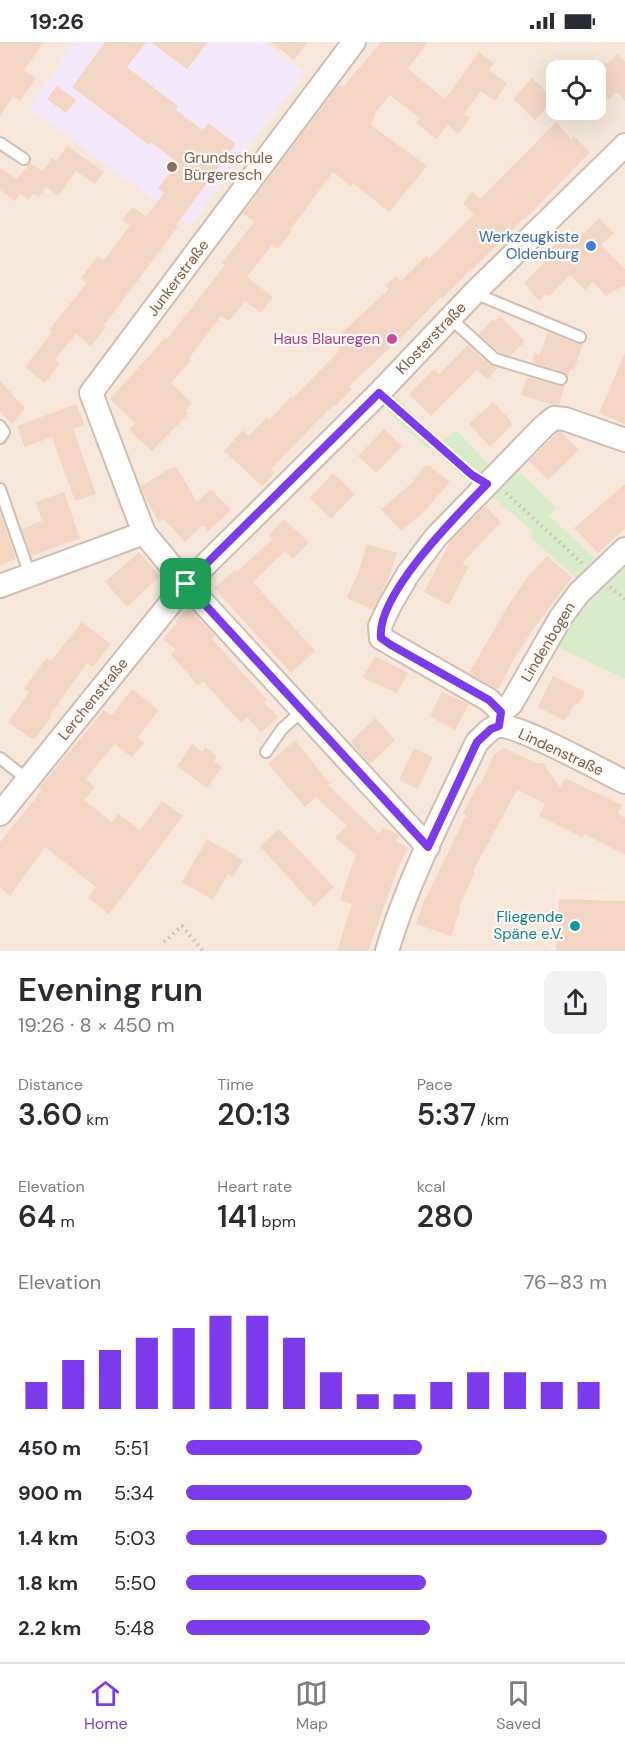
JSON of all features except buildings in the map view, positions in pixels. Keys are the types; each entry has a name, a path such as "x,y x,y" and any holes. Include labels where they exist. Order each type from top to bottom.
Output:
{"street":[{"name":"Junkerstraße","path":"144,533 91,393 354,42"},
{"name":"Klosterstraße","path":"186,584 379,393 474,293 625,145"},
{"path":"500,719 489,700 381,638 380,626 408,574 436,537 554,418 565,419 625,440"},
{"path":"0,586 144,533 186,584 428,847"},
{"name":"Lindenbogen","path":"500,719 561,617 579,593 625,549"},
{"name":"Lerchenstraße","path":"0,814 186,584"},
{"name":"Lindenstraße","path":"387,951 395,925 428,847 477,742 500,719 625,782"}],"lane":[{"path":"0,143 24,159"},
{"path":"474,293 580,337"},
{"path":"450,318 495,359 561,379"},
{"path":"0,426 4,432 0,438"},
{"path":"0,489 30,575"},
{"path":"266,752 282,729 303,710"},
{"path":"0,758 28,780"}],"path":[{"path":"379,393 472,475 509,494 596,576"},
{"path":"164,942 182,926 203,951"}],"shaded area":[{"path":"0,42 625,42 625,563 600,588 555,646 625,679 625,951 0,951","holes":["393,396 441,442 456,430 475,488 430,447"]},
{"name":"Grundschule Bürgeresch","path":"75,42 265,42 305,73 190,226 29,108"},
{"path":"557,886 625,898 625,951 550,951"}],"green space":[{"path":"394,395 441,442 456,430 492,468 475,488 430,447 427,448 383,406"},
{"path":"514,467 557,508 549,516 599,561 579,581 530,537 533,531 489,494"},
{"path":"625,563 625,679 555,646 599,589"}],"place":[{"name":"Grundschule Bürgeresch","path":"172,167"},
{"name":"Werkzeugkiste Oldenburg","path":"591,246"},
{"name":"Haus Blauregen","path":"392,339"},
{"name":"Fliegende Späne e.V.","path":"575,926"}],"route":[{"path":"379,393 472,475 487,484 436,537 408,574 380,626 381,638 489,700 501,712 499,726 491,729 477,742 428,847 303,710 186,584 379,393"}]}
